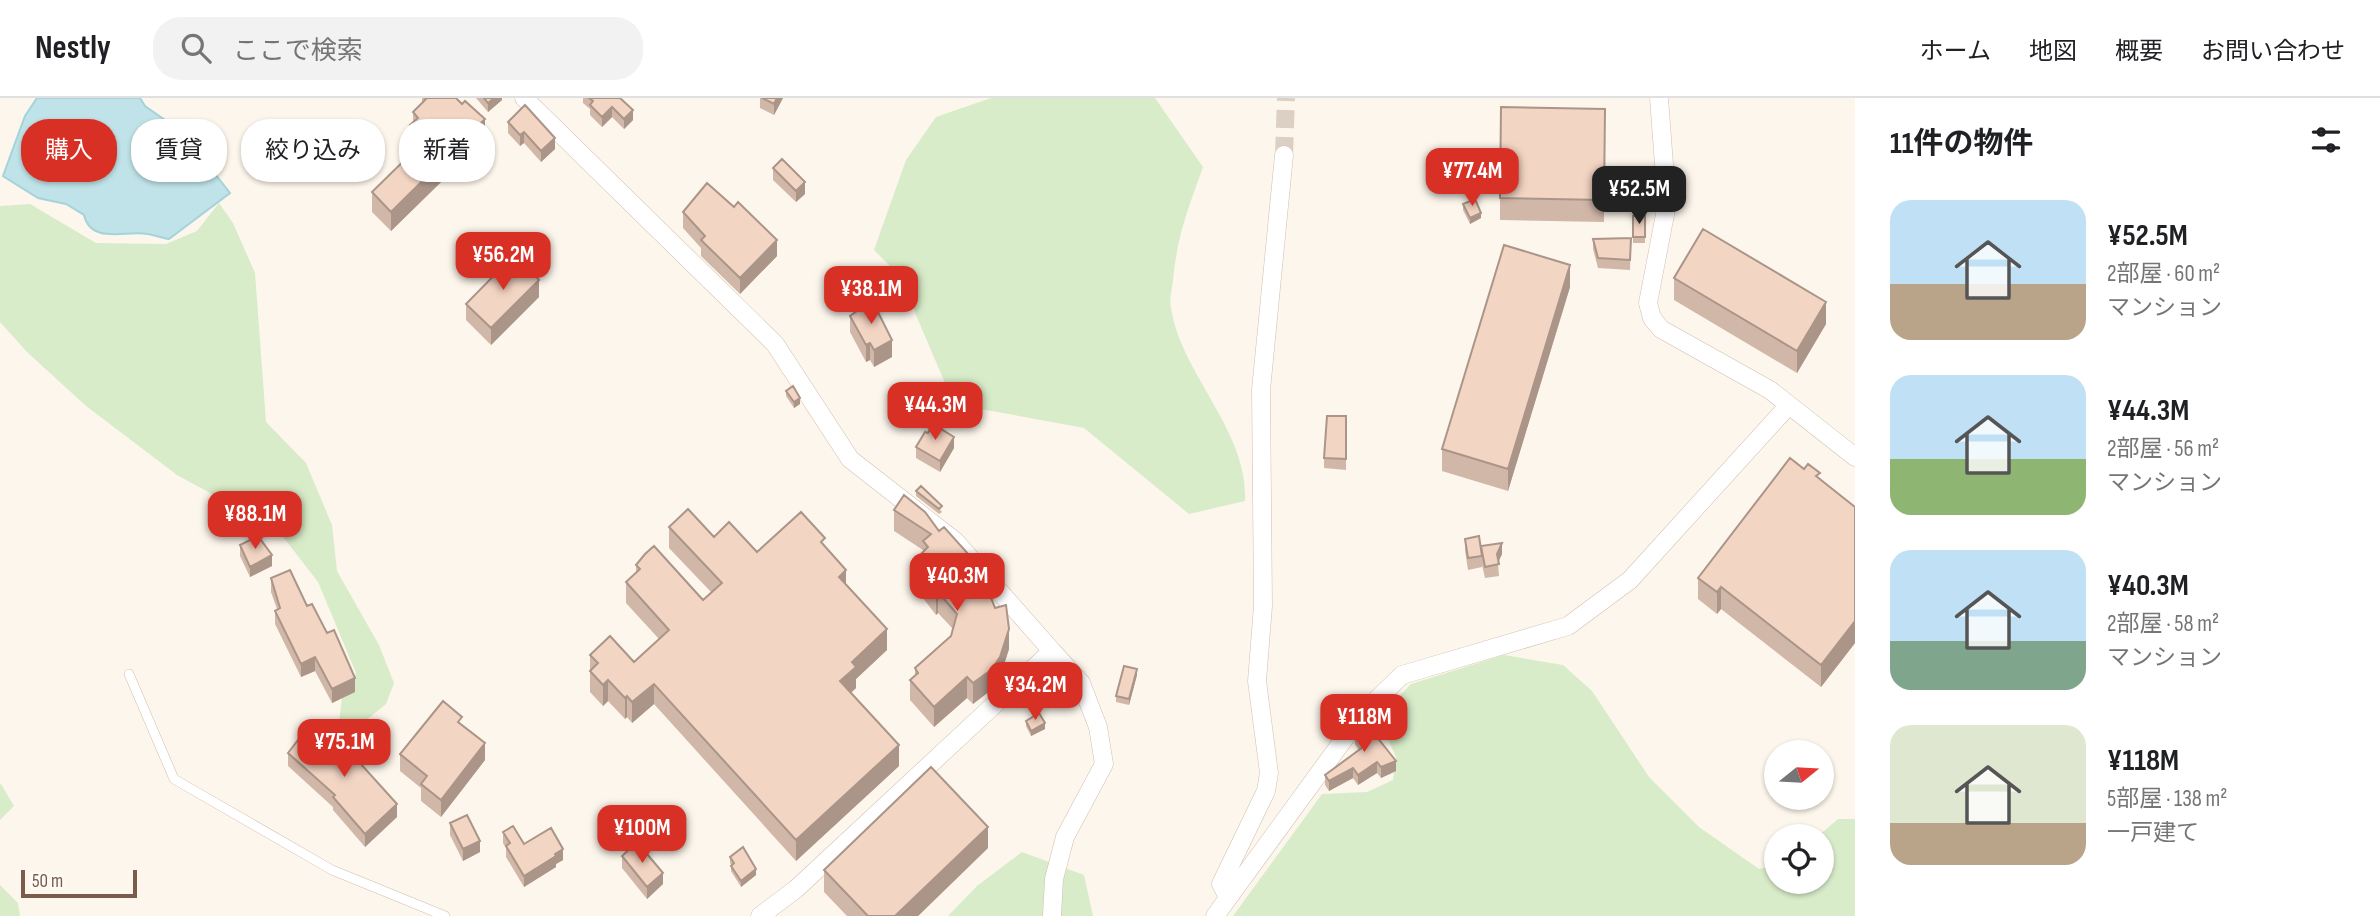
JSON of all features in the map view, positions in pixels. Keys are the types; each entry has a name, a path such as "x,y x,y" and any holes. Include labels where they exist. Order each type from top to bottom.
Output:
{"street":[{"path":"1659,98 1667,204 1649,288 1652,317 1661,329 1770,390 1855,457"},
{"path":"530,100 775,344 850,460 955,541 1081,683 1098,727 1104,764 1065,838 1054,879 1052,916"},
{"path":"1228,897 1221,884 1266,791 1269,773 1257,681 1263,606 1261,390 1284,155"},
{"path":"1215,916 1363,713 1402,675 1430,664 1568,626 1630,580 1788,406"},
{"path":"760,916 796,889 1052,651"}],"lane":[{"path":"129,674 174,779 332,870 445,916"}],"green space":[{"path":"991,98 1155,98 1203,167 1180,236 1170,305 1187,356 1237,451 1245,501 1189,514 1084,428 954,404 916,315 906,282 874,250 906,160 936,117"},
{"path":"219,203 233,223 255,273 266,422 306,463 332,525 337,571 379,645 394,683 386,704 364,722 339,722 342,698 356,673 318,582 270,520 232,505 177,475 86,406 27,352 0,322 0,206 30,204 96,243 166,244 197,231"},
{"path":"1504,655 1563,665 1592,691 1649,777 1699,827 1759,869 1764,868 1764,894 1834,894 1832,824 1838,819 1855,819 1855,916 1233,916 1322,794 1367,792 1393,780 1396,757 1378,718 1411,684"},
{"path":"0,785 14,806 0,820"},
{"path":"1022,852 1084,875 1093,916 948,916 977,886"},
{"path":"0,885 18,903 20,916 0,916"}],"water":[{"path":"37,98 140,98 145,106 164,119 131,119 131,182 221,182 230,193 169,239 139,233 111,234 94,230 84,215 66,204 38,198 3,176 21,127 21,182 117,182 117,119 24,119"}],"building":[{"path":"456,98 462,104 465,101 485,119 417,119 413,112 426,99"},
{"path":"589,98 620,98 633,110 624,119 612,107 602,117 590,105 593,101"},
{"path":"762,98 777,98 774,104"},
{"path":"525,105 555,138 541,151 524,132 520,135 508,122"},
{"path":"1501,107 1605,109 1604,200 1500,198"},
{"path":"782,159 805,182 796,191 773,168"},
{"path":"399,166 399,182 421,182 391,212 372,192"},
{"path":"707,183 734,207 738,202 777,240 740,278 701,240 705,236 683,212"},
{"path":"1475,199 1481,213 1470,218 1463,204"},
{"path":"1633,216 1645,216 1645,237 1633,237"},
{"path":"1703,229 1826,302 1797,351 1674,278"},
{"path":"1631,238 1630,260 1598,258 1593,239"},
{"path":"1504,245 1570,265 1508,469 1442,449"},
{"path":"514,255 539,280 491,328 466,304"},
{"path":"872,300 892,340 874,350 870,343 866,345 850,316"},
{"path":"793,386 800,398 794,402 786,391"},
{"path":"1327,416 1346,416 1346,459 1324,458"},
{"path":"933,424 954,437 940,461 916,447"},
{"path":"1790,458 1804,469 1808,464 1820,473 1816,476 1855,507 1855,621 1821,665 1721,587 1717,592 1698,578"},
{"path":"921,486 942,506 939,509 916,491"},
{"path":"904,495 925,512 939,531 944,527 979,566 995,608 1006,605 1009,629 1000,657 991,670 973,683 967,677 934,707 910,680 918,673 915,668 951,636 957,614 938,592 936,595 916,569 928,559 922,553 928,547 923,541 931,534 894,510"},
{"path":"688,509 714,537 729,522 757,552 801,512 825,538 821,542 846,570 839,577 887,629 852,662 856,667 840,681 899,745 796,840 654,684 632,702 608,680 603,685 590,671 598,663 590,655 610,636 634,662 669,630 626,582 640,569 636,565 654,546 703,600 722,583 669,527"},
{"path":"258,536 272,555 250,567 240,545"},
{"path":"1479,536 1482,556 1468,558 1465,539"},
{"path":"1502,543 1497,554 1499,564 1485,567 1481,546"},
{"path":"290,570 307,606 312,604 327,633 334,630 355,678 332,689 315,657 301,664 275,611 280,608 271,578"},
{"path":"1124,666 1137,669 1129,699 1116,696"},
{"path":"443,701 462,717 458,722 485,743 441,800 421,784 427,776 400,754"},
{"path":"1039,713 1045,723 1031,731 1026,721"},
{"path":"1366,718 1373,732 1396,761 1381,767 1377,762 1358,775 1353,768 1329,781 1325,775 1363,747 1355,734"},
{"path":"308,727 328,744 333,738 350,752 397,804 365,834 333,797 335,795 288,753"},
{"path":"931,767 988,827 895,916 868,916 824,870"},
{"path":"467,815 480,841 463,849 450,823"},
{"path":"513,826 524,844 551,828 563,849 524,876 506,846 510,843 503,832"},
{"path":"637,842 663,873 647,887 622,856"},
{"path":"743,847 756,869 741,881 731,866 734,863 730,857"}],"tunnel":[{"path":"1284,155 1286,98"}]}
